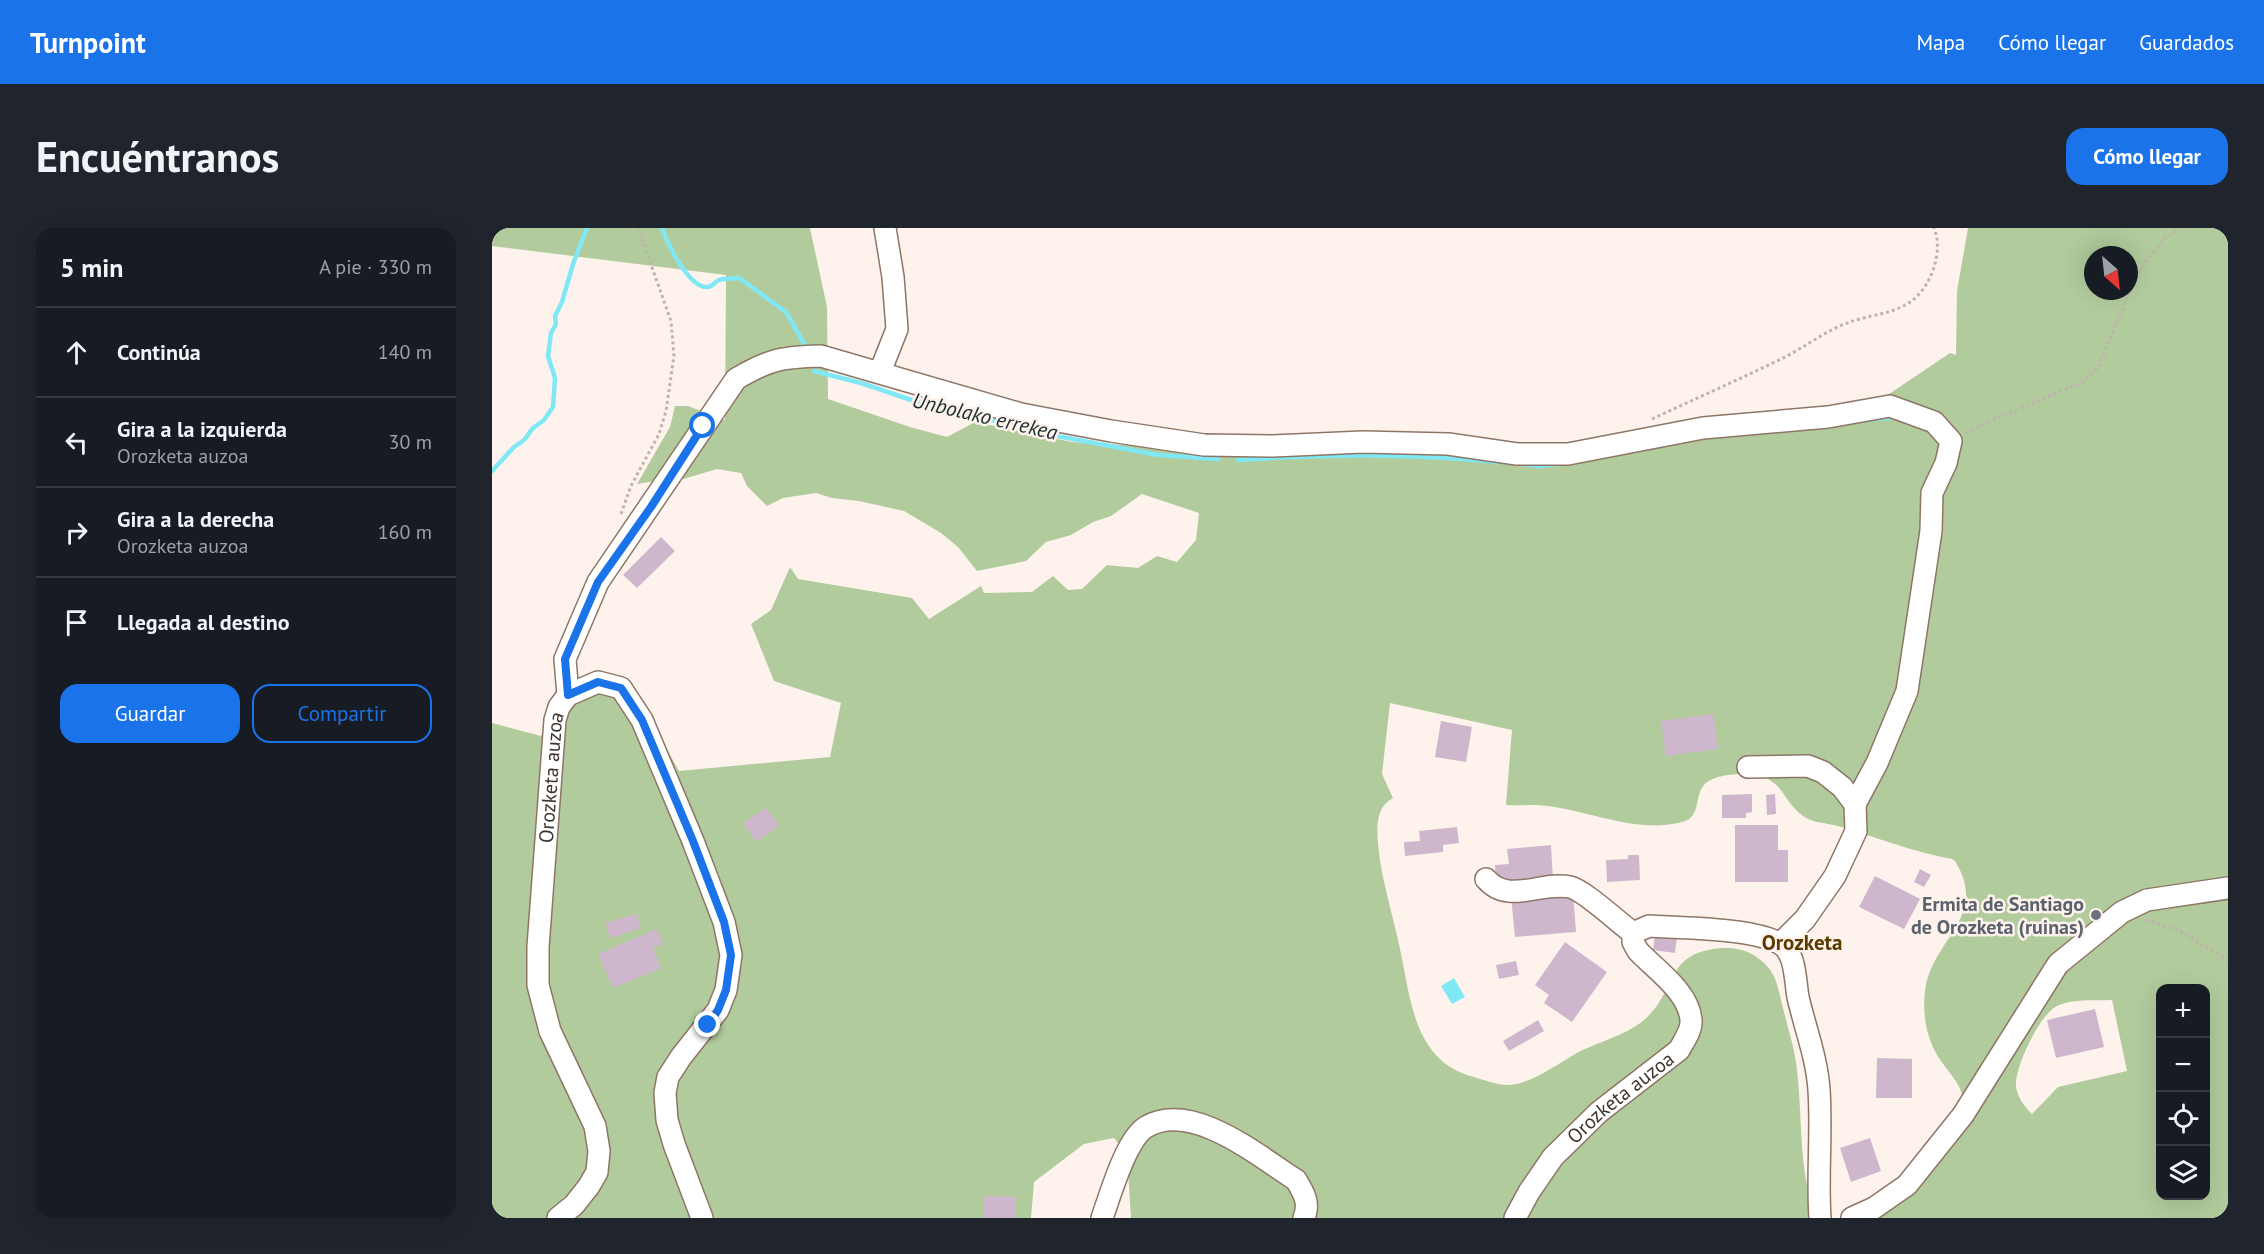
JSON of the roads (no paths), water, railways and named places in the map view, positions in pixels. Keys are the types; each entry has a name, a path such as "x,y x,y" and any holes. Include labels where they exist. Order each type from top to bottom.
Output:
{"street":[{"path":"880,372 897,329 893,277 885,228"},
{"path":"568,695 565,659 598,582 736,379 762,364 788,357 821,356 1021,414 1204,445 1273,446 1363,442 1448,444 1517,454 1569,454 1702,428 1828,417 1890,406 1934,422 1951,441 1946,463 1932,493 1930,542 1907,691 1877,763 1855,804 1856,831 1835,876 1806,919 1781,943"},
{"name":"Orozketa auzoa","path":"558,1218 574,1205 589,1186 597,1172 599,1151 595,1126 550,1031 538,985 538,947 555,720 559,707 568,695 598,682 621,688 642,720 724,922 731,955 726,990 718,1010 668,1077 665,1094 667,1120 674,1144 702,1218"},
{"path":"1748,767 1808,766 1823,772 1842,787 1855,804"},
{"name":"Orozketa auzoa","path":"1486,879 1494,887 1511,892 1570,887 1586,896 1636,942 1682,996 1692,1022 1679,1050 1599,1112 1553,1157 1529,1192 1515,1218"},
{"path":"1852,1218 1874,1208 1907,1185 1963,1115 2058,964 2122,912 2147,900 2228,888"},
{"path":"1636,942 1649,926 1753,934 1781,943 1787,950 1792,959 1819,1088 1821,1134 1818,1193 1820,1218"},
{"path":"1102,1218 1124,1158 1145,1127 1165,1120 1184,1119 1213,1128 1296,1180 1308,1207 1304,1218"}],"water":[{"path":"1454,978 1465,997 1452,1004 1441,986"}],"waterway":[{"path":"492,471 533,428 544,420 553,407 555,378 548,356 551,333 556,324 555,316 587,228"},
{"name":"Unbolako errekea","path":"662,228 674,254 693,280 707,287 719,280 739,278 786,312 805,345"},
{"name":"Unbolako errekea","path":"814,371 861,383 938,409 1057,436 1158,455 1218,459"},
{"path":"1868,420 1896,417"},
{"path":"1238,460 1368,455 1498,462"},
{"path":"1521,464 1539,466 1557,464"}],"place":[{"name":"Ermita de Santiago de Orozketa (ruinas)","path":"2096,915"}],"district":[{"name":"Orozketa","path":"1802,942"}]}
